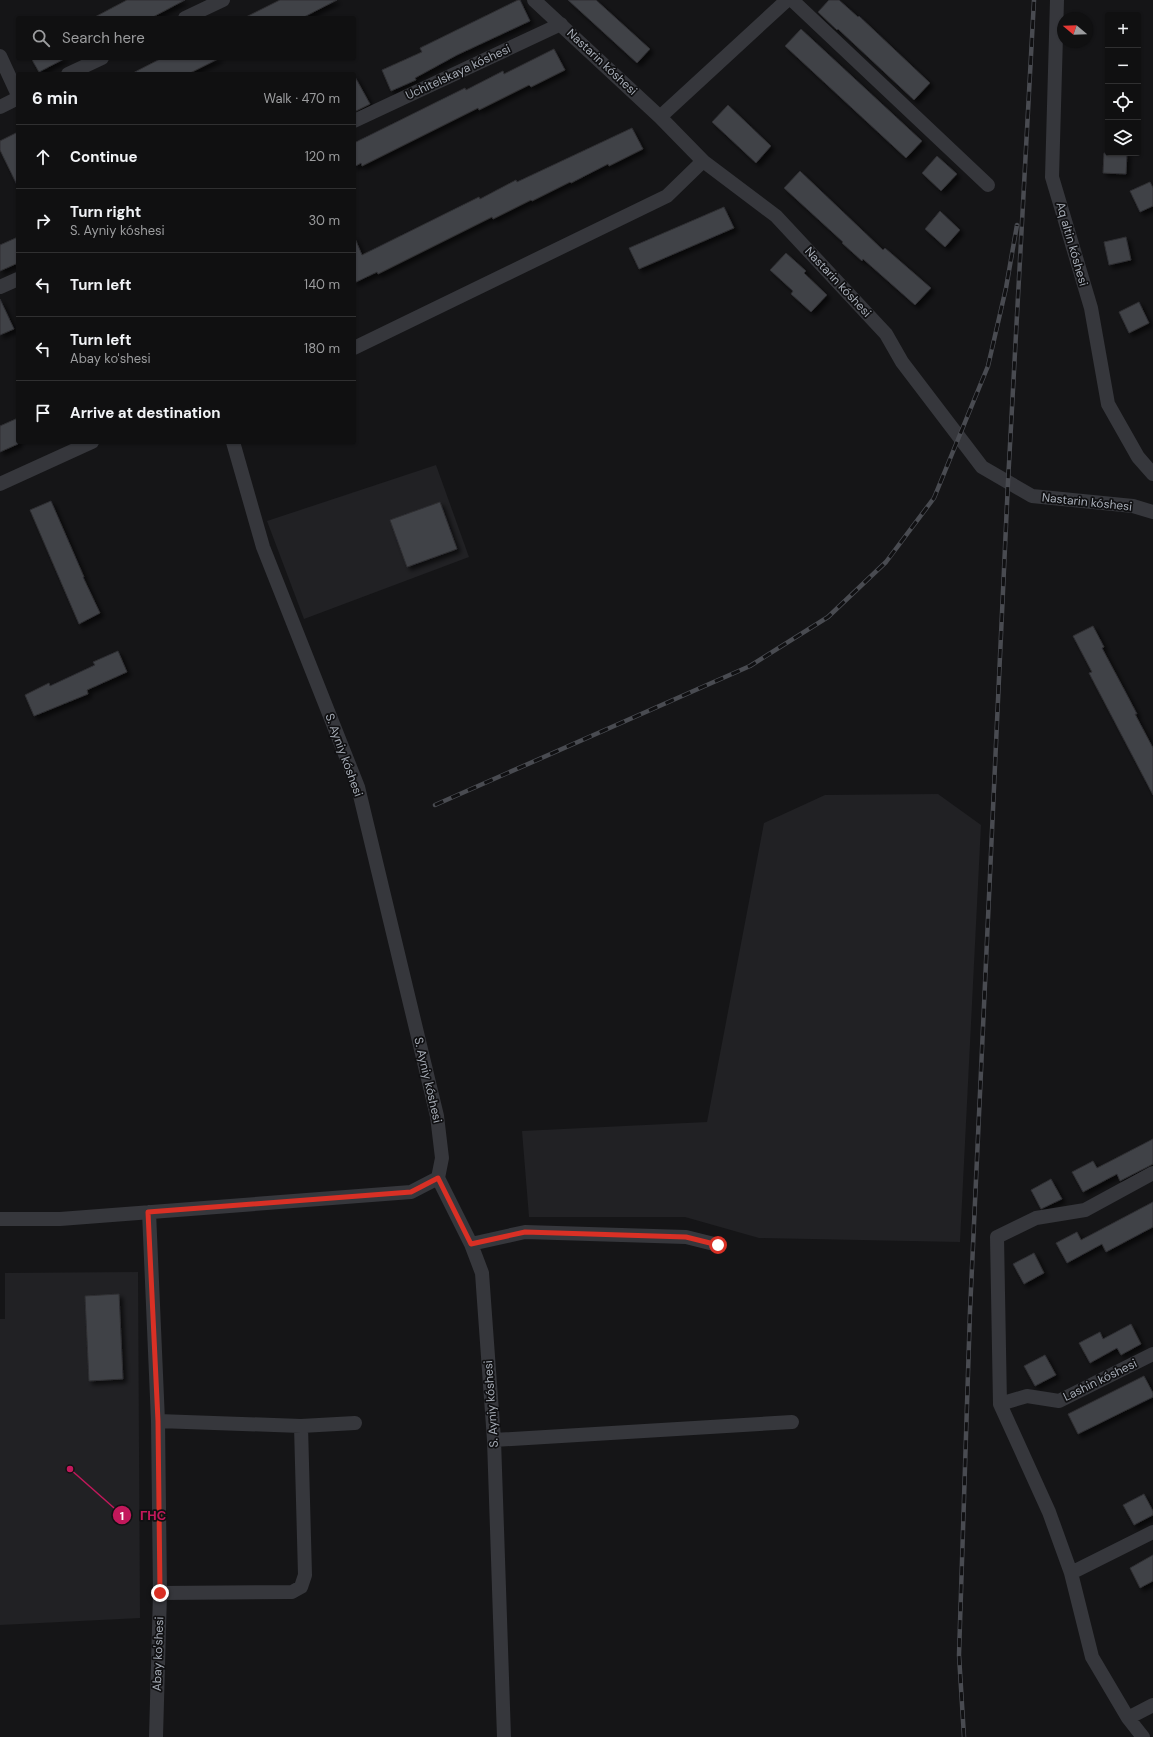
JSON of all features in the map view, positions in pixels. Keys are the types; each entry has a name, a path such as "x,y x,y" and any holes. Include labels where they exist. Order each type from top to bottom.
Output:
{"street":[{"path":"189,16 223,0"},
{"name":"Nastarin kóshesi","path":"534,0 660,117 703,161 776,216 886,334 902,362 982,467 1032,496 1133,506 1153,512"},
{"path":"660,117 787,0"},
{"path":"792,0 988,185"},
{"name":"Aq altin kóshesi","path":"1057,0 1052,177 1091,308 1108,404 1138,457 1153,474"},
{"name":"Uchitelskaya kóshesi","path":"356,120 561,24"},
{"path":"0,56 16,91"},
{"path":"72,72 98,60"},
{"path":"0,107 16,99"},
{"path":"356,347 667,196 703,161"},
{"path":"0,287 16,280"},
{"path":"0,484 88,444"},
{"name":"S. Ayniy kóshesi","path":"234,444 263,547 358,787 437,1116 442,1158 438,1178 471,1244 482,1274 494,1440 504,1737"},
{"path":"1143,1737 1128,1718 1092,1657 1071,1573 1049,1512 1000,1404 997,1237 1036,1218 1085,1210 1153,1173"},
{"path":"0,1219 60,1219 411,1192 438,1178"},
{"name":"Abay ko'shesi","path":"148,1212 158,1421 160,1593 156,1737"},
{"path":"471,1244 525,1232 686,1237 718,1245"},
{"name":"Lashin kóshesi","path":"1000,1404 1027,1396 1059,1401 1153,1354"},
{"path":"158,1421 301,1426 355,1423"},
{"path":"494,1440 792,1422"},
{"path":"160,1593 292,1592 301,1587 305,1575 301,1426"},
{"path":"1071,1573 1153,1532"},
{"path":"1128,1718 1153,1705"}],"shaded area":[{"path":"436,465 469,557 304,619 267,521"},
{"path":"938,794 981,825 960,1242 759,1238 685,1217 529,1217 522,1131 707,1122 764,823 825,795"},
{"path":"138,1272 140,1618 0,1625 0,1319 5,1319 5,1273"}],"building":[{"path":"127,0 185,0 155,16 97,16"},
{"path":"280,0 337,0 306,16 248,16"},
{"path":"520,0 530,21 457,55 415,78 416,80 391,91 382,70 422,52 420,48"},
{"path":"568,0 596,0 650,49 637,63"},
{"path":"829,0 839,0 858,17 859,16 930,83 914,100 818,12"},
{"path":"801,29 922,141 906,158 785,46"},
{"path":"554,49 565,70 531,87 529,85 479,110 478,108 362,166 361,163 356,166 356,142 465,88 466,90 503,71 504,74"},
{"path":"32,60 62,60 39,72"},
{"path":"158,60 216,60 192,72 135,72"},
{"path":"356,79 370,104 356,111"},
{"path":"728,105 771,146 756,163 712,122"},
{"path":"632,128 643,149 609,166 608,164 493,219 492,217 378,274 377,272 356,282 356,241 362,255 479,197 480,199 516,180 517,182"},
{"path":"16,133 16,183 0,150 0,141"},
{"path":"1104,153 1105,156 1127,156 1126,174 1103,173"},
{"path":"937,156 957,174 941,191 922,173"},
{"path":"800,171 883,250 885,248 931,288 915,305 863,259 862,261 784,188"},
{"path":"1150,182 1153,188 1153,206 1140,212 1130,191"},
{"path":"724,207 734,228 639,269 629,248"},
{"path":"940,211 960,230 945,247 925,229"},
{"path":"1126,237 1131,260 1109,265 1104,242"},
{"path":"16,238 16,264 0,271 0,245"},
{"path":"786,253 806,271 804,273 827,295 811,312 791,294 793,291 770,270"},
{"path":"0,299 14,329 0,335"},
{"path":"1139,302 1149,323 1129,333 1119,312"},
{"path":"16,419 16,444 18,444 0,452 0,426"},
{"path":"51,501 100,613 79,624 30,510"},
{"path":"440,502 457,549 407,567 390,520"},
{"path":"1093,626 1104,647 1102,648 1153,748 1153,795 1089,673 1092,672 1073,636"},
{"path":"118,651 127,672 87,690 88,694 34,716 25,695 49,683 50,686 95,665 93,662"},
{"path":"1153,1139 1153,1164 1120,1181 1117,1174 1083,1192 1072,1172 1093,1161 1097,1168"},
{"path":"1051,1179 1062,1199 1041,1209 1031,1190"},
{"path":"1153,1202 1153,1227 1106,1252 1102,1244 1067,1263 1056,1243 1077,1232 1081,1240"},
{"path":"1034,1253 1044,1273 1024,1284 1013,1264"},
{"path":"119,1294 123,1379 89,1381 85,1296"},
{"path":"1131,1324 1141,1344 1121,1355 1117,1348 1090,1363 1079,1343 1100,1332 1103,1339"},
{"path":"1045,1355 1056,1375 1035,1386 1024,1366"},
{"path":"1144,1376 1153,1393 1153,1397 1078,1434 1068,1414"},
{"path":"1144,1494 1153,1511 1153,1515 1134,1525 1123,1505"},
{"path":"1153,1555 1153,1581 1140,1588 1130,1568"}],"railway":[{"path":"964,1737 959,1655 970,1311 1008,482 1034,0"},
{"path":"435,805 750,666 828,617 886,562 934,498 988,366 1006,288 1017,225"}],"place":[{"name":"ГНС","path":"70,1469"}],"route":[{"path":"160,1593 158,1421 148,1212 411,1192 438,1178 471,1244 525,1232 686,1237 718,1245"}]}
